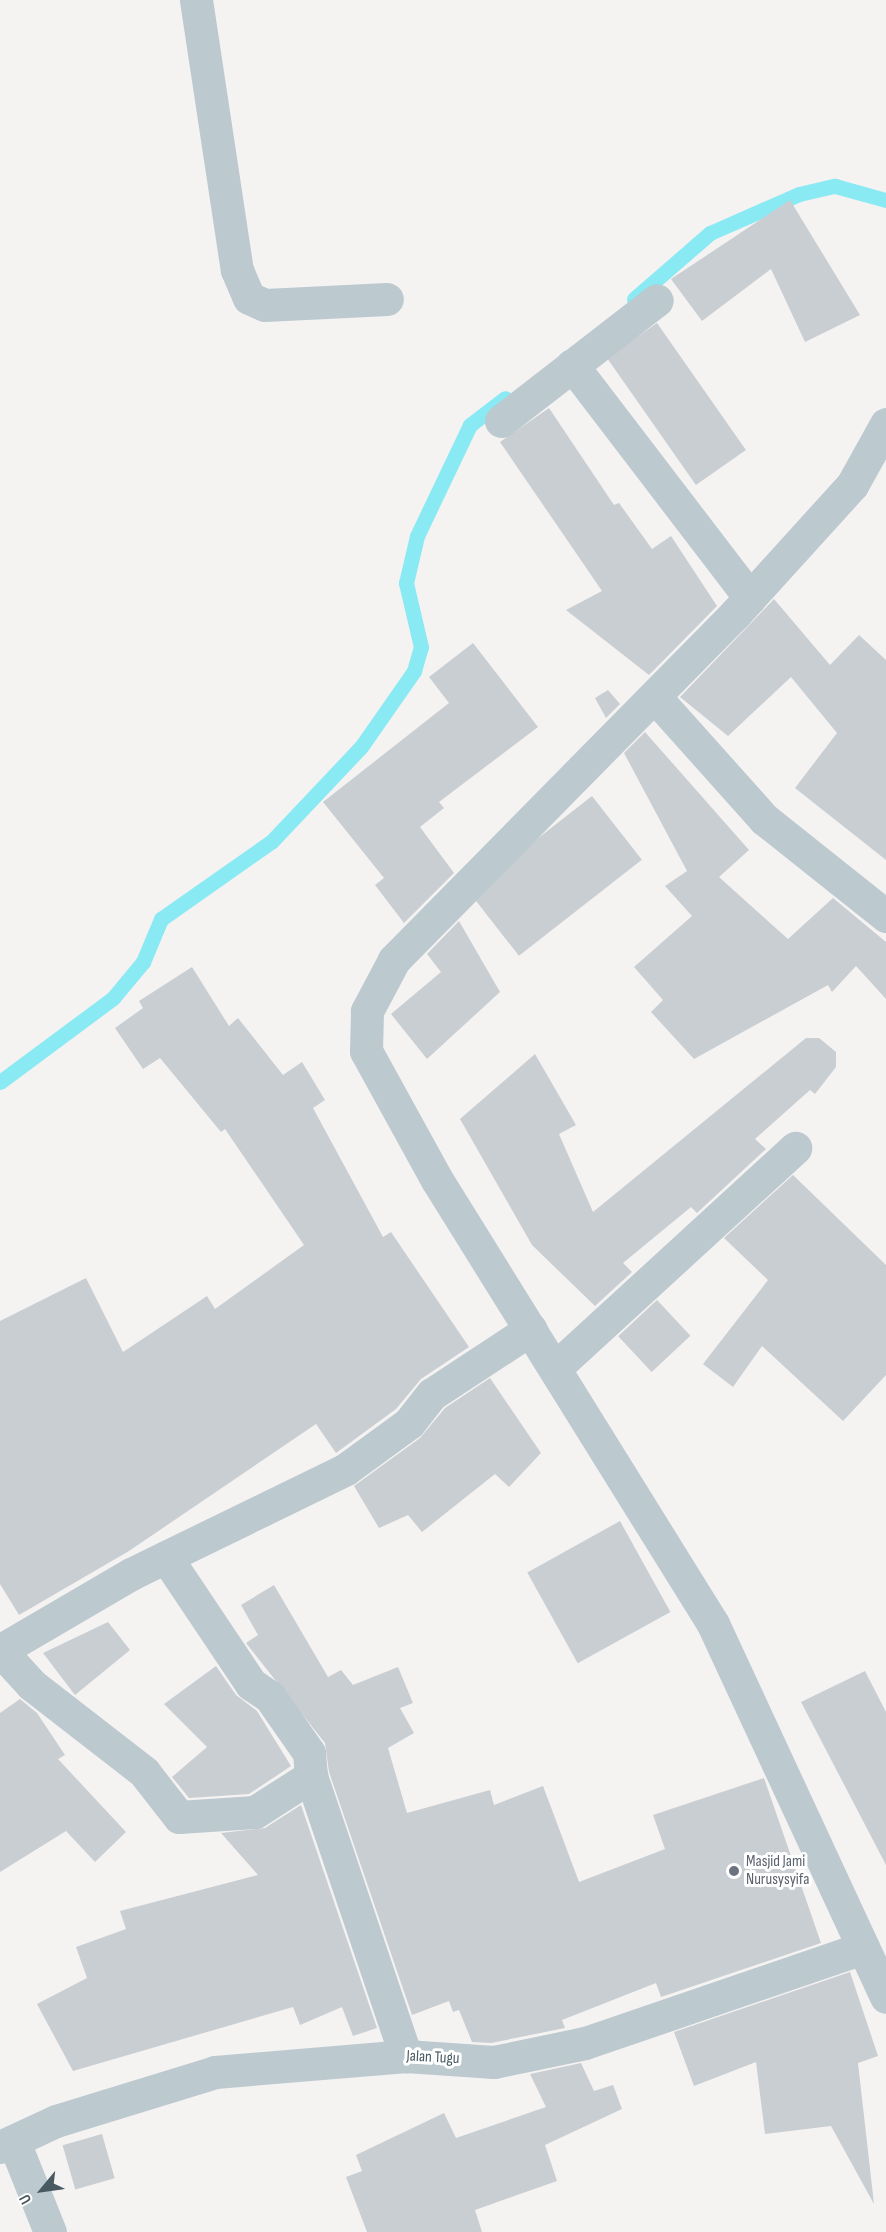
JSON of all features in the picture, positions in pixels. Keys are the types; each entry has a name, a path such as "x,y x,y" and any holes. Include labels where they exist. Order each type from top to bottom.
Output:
{"street":[{"path":"196,0 237,270 249,298 265,305 387,299"},
{"path":"501,421 657,300"},
{"path":"572,365 750,598"},
{"path":"886,424 852,485 750,598 394,960 367,1011 366,1051 385,1091 713,1624 886,1997"},
{"path":"655,697 764,819 886,916"},
{"path":"555,1368 795,1148"},
{"path":"310,1776 255,1812 179,1817 144,1772 32,1686 0,1650 166,1557 346,1469 409,1423 432,1394 531,1329"},
{"path":"166,1557 251,1684 270,1698 309,1753 310,1776 405,2056"},
{"name":"Jalan Tugu","path":"7,2144 56,2121 215,2072 405,2056 494,2062 585,2043 862,1948"},
{"path":"7,2144 50,2232"}],"building":[{"path":"790,200 860,315 805,342 771,269 702,321 671,279"},
{"path":"657,323 746,450 696,485 607,358"},
{"path":"549,408 614,505 619,503 652,549 671,536 717,606 649,675 566,610 602,591 500,442"},
{"path":"774,599 830,665 859,635 886,660 886,860 795,788 837,733 791,677 728,736 680,697"},
{"path":"473,643 538,727 439,802 444,808 420,827 454,873 404,923 375,885 384,878 323,802 449,703 429,677"},
{"path":"608,690 620,704 606,718 595,698"},
{"path":"645,732 749,850 719,877 788,939 833,898 886,942 886,999 856,966 832,992 828,985 694,1059 651,1012 663,1000 634,967 692,916 665,886 687,871 624,753"},
{"path":"592,796 642,860 519,956 469,892"},
{"path":"459,921 500,992 427,1059 391,1014 441,972 427,954"},
{"path":"192,967 229,1026 238,1018 283,1075 302,1062 325,1100 313,1108 383,1237 391,1232 469,1347 421,1379 396,1409 336,1453 316,1424 129,1551 19,1615 0,1584 0,1321 86,1278 123,1352 207,1296 215,1309 304,1245 225,1129 221,1132 160,1058 143,1069 115,1028 143,1008 139,1001"},
{"path":"806,1038 819,1038 836,1052 836,1067 815,1094 810,1090 755,1139 766,1149 697,1213 691,1207 623,1263 632,1272 595,1306 532,1245 460,1119 535,1054 576,1125 559,1134 593,1212"},
{"path":"793,1175 886,1265 886,1375 843,1421 762,1346 733,1387 703,1364 768,1280 724,1238"},
{"path":"657,1300 690,1336 652,1372 618,1336"},
{"path":"490,1378 541,1453 509,1487 495,1474 422,1532 408,1515 379,1528 354,1486 420,1438 445,1408"},
{"path":"620,1521 670,1612 578,1663 527,1572"},
{"path":"274,1585 328,1677 341,1670 353,1685 398,1667 413,1703 400,1708 414,1733 388,1748 407,1813 490,1790 494,1805 543,1786 579,1882 665,1849 653,1815 764,1778 821,1943 661,1997 656,1983 562,2020 565,2028 491,2043 472,2042 459,2010 453,2012 449,2001 412,2015 329,1772 325,1743 246,1643 258,1635 241,1605"},
{"path":"108,1622 130,1650 75,1695 43,1653"},
{"path":"216,1666 236,1695 257,1711 291,1766 249,1794 189,1798 172,1777 207,1747 164,1704"},
{"path":"865,1671 886,1712 886,1865 801,1702"},
{"path":"20,1699 37,1713 65,1755 58,1759 126,1832 95,1862 66,1831 0,1872 0,1713"},
{"path":"301,1805 377,2028 353,2036 342,2007 300,2025 293,2007 73,2071 37,2004 87,1978 76,1947 126,1929 120,1911 258,1875 221,1833 265,1828"},
{"path":"850,1972 878,2056 858,2063 874,2204 831,2126 765,2134 756,2062 694,2086 674,2032"},
{"path":"581,2063 594,2091 613,2085 622,2109 545,2145 557,2181 475,2210 482,2232 367,2232 346,2177 362,2171 356,2155 444,2113 456,2138 546,2107 530,2074"},
{"path":"102,2134 115,2178 75,2190 63,2145"}],"waterway":[{"path":"634,299 710,233 799,194 835,186 886,200"},
{"path":"0,1082 113,998 143,962 161,919 272,841 361,747 414,671 421,647 406,583 417,536 470,425 505,398"}],"place":[{"name":"Masjid Jami Nurusysyifa","path":"734,1871"}]}
